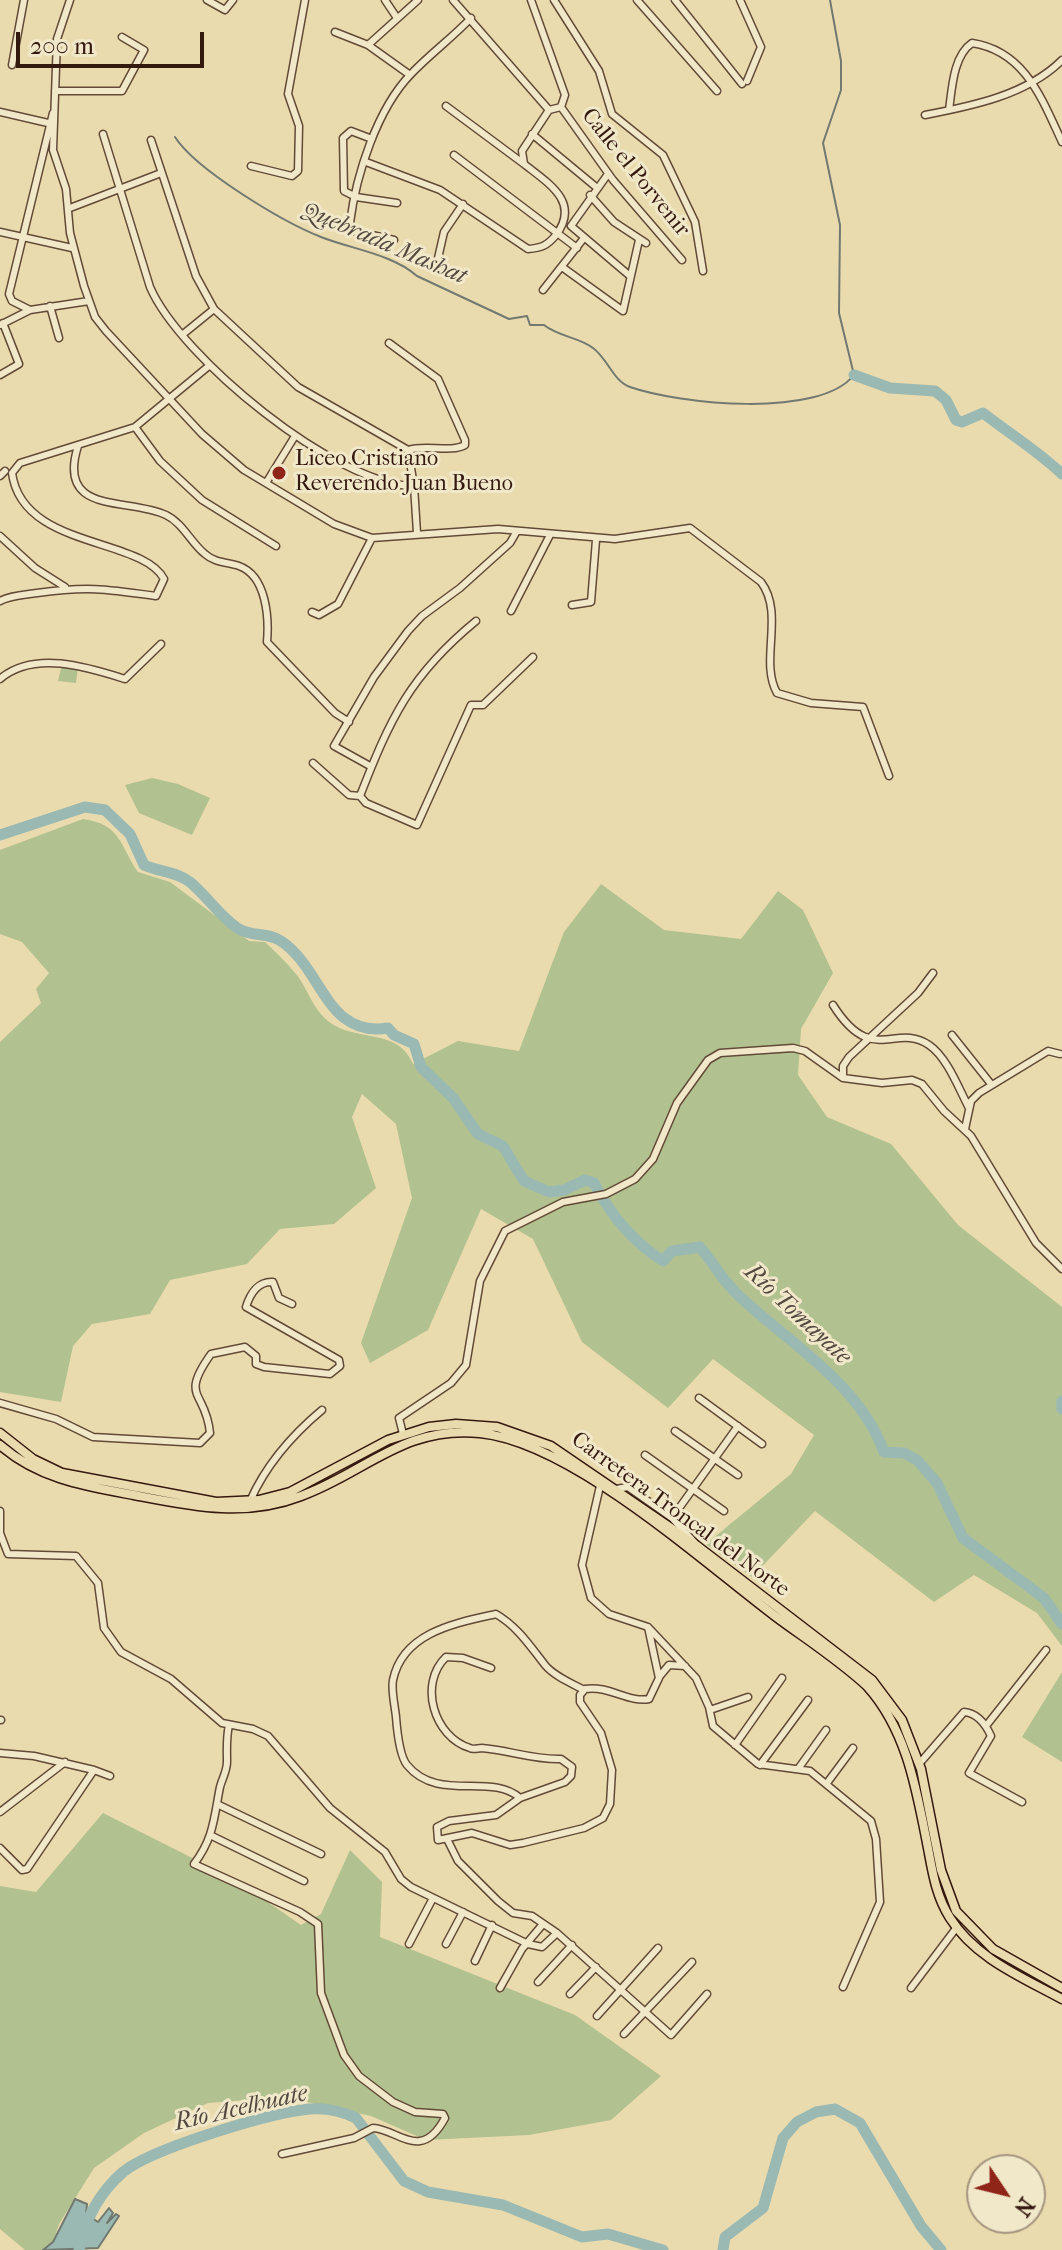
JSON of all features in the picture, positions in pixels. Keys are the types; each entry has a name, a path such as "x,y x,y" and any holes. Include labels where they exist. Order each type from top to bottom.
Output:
{"main road":[{"name":"Carretera Troncal del Norte","path":"0,1433 33,1459 74,1476 216,1502 250,1501 298,1489 390,1444 403,1434 440,1425 497,1427 551,1446 696,1545 865,1673 898,1714 918,1768 938,1891 957,1927 1001,1966 1062,1999"},
{"name":"Carretera Troncal del Norte","path":"390,1444 435,1434 492,1435 546,1452 600,1486 860,1679 886,1710 918,1768"},
{"name":"Carretera Troncal del Norte","path":"0,1445 21,1461 56,1479 217,1509 263,1507 291,1500 363,1458"},
{"name":"Carretera Troncal del Norte","path":"932,1842 944,1883 962,1919 993,1949 1062,1988"}],"street":[{"path":"12,65 24,0"},
{"path":"70,0 57,39 53,150 70,208 72,248 89,301 106,331 221,451 266,483 334,524 372,538 417,533 517,531 596,540 690,528 761,582 769,594 776,691 811,703 863,707 889,776"},
{"path":"207,0 225,10 233,0"},
{"path":"251,166 292,176 298,171 299,126 288,94 305,0"},
{"path":"385,0 397,18"},
{"path":"368,45 418,0"},
{"path":"453,0 549,110"},
{"name":"Calle el Porvenir","path":"531,0 565,95 563,106 608,174 682,260"},
{"path":"554,0 599,71 612,114 663,155 695,222 703,271"},
{"path":"637,0 717,91"},
{"path":"675,0 744,82 761,47 740,0"},
{"path":"394,240 351,229 356,197 372,139 393,94 471,18"},
{"path":"335,32 368,45 410,75"},
{"path":"55,91 122,91 144,50 122,37"},
{"path":"949,110 953,81 963,52 972,43 999,51 1034,80 1062,142"},
{"path":"925,115 984,104 1034,80 1062,60"},
{"path":"366,162 425,183 463,204 528,249 548,244 565,220 561,195 446,106"},
{"path":"524,164 522,151 532,134 549,110 563,106"},
{"path":"0,112 48,123"},
{"path":"30,310 12,301 9,294 35,197 48,123 53,113"},
{"path":"372,139 351,131 343,138 344,191 356,197 397,203"},
{"path":"103,134 157,301 182,335 278,427 365,474 414,486"},
{"path":"532,134 596,187"},
{"path":"151,140 196,276 214,309 298,387 408,450 435,446 463,447 465,440 438,379 389,343"},
{"path":"454,155 577,248"},
{"path":"70,208 121,191 161,173"},
{"path":"608,174 590,195 571,226 630,276"},
{"path":"562,267 623,311 630,276 643,242 614,222 590,195"},
{"path":"436,267 444,232 463,204"},
{"path":"0,232 72,248"},
{"path":"543,290 584,238"},
{"path":"0,282 12,285"},
{"path":"0,375 19,364 2,324 30,310 89,301"},
{"path":"50,306 59,338"},
{"path":"182,335 214,309"},
{"path":"0,601 10,596 65,587 105,587 156,596 163,586 160,571 147,561 58,529 19,494 12,473 20,463 135,427 210,365"},
{"path":"135,427 160,461 202,500 276,546"},
{"path":"266,483 295,436"},
{"path":"78,446 73,470 77,485 84,492 115,505 166,515 205,554 247,570 255,578 269,623 267,642 335,713 349,722"},
{"path":"408,450 417,533"},
{"path":"370,766 334,746 374,677 415,624 510,543 517,531"},
{"path":"511,611 550,535"},
{"path":"0,536 35,568 65,587"},
{"path":"312,612 319,615 338,604 372,538"},
{"path":"572,605 591,602 596,540"},
{"path":"360,796 370,766 401,701 422,670 476,621"},
{"path":"0,679 16,667 70,664 101,669 125,679 161,644"},
{"path":"313,763 349,795 360,796 366,803 417,825 471,705 483,705 533,657"},
{"path":"843,1078 843,1066 867,1039 918,993 933,973"},
{"path":"833,1005 852,1029 867,1039 913,1040 931,1046 969,1108"},
{"path":"952,1035 991,1084"},
{"path":"403,1434 397,1423 399,1418 451,1383 466,1365 480,1281 505,1231 563,1202 606,1194 635,1179 651,1163 677,1103 708,1060 718,1054 803,1050 843,1078 865,1082 917,1081 965,1129 1036,1243 1062,1269"},
{"path":"965,1129 971,1101 991,1084 1048,1051 1060,1054"},
{"path":"0,1403 56,1419 93,1437 200,1443 210,1433 204,1406 196,1397 194,1380 211,1354 245,1347 256,1356 256,1364 264,1367 330,1374 340,1366 339,1360 322,1348 300,1340 246,1307 256,1289 267,1281 273,1282 279,1298 292,1304"},
{"path":"699,1398 762,1444"},
{"path":"250,1501 258,1483 295,1432 322,1410"},
{"path":"672,1518 738,1426"},
{"path":"675,1431 738,1475"},
{"path":"645,1455 724,1511"},
{"path":"600,1486 582,1565 591,1598 609,1614 648,1627 696,1678 710,1710 713,1726 760,1765 810,1771 871,1821 876,1839 878,1914 843,1987"},
{"path":"616,1489 628,1487 672,1518 696,1545"},
{"path":"0,1511 0,1533 8,1554 76,1556 98,1583 104,1628 121,1652 171,1679 222,1723 253,1729 268,1736 330,1808 385,1852 401,1879 528,1944 542,1947 557,1933"},
{"path":"520,1798 504,1788 453,1787 423,1781 404,1761 392,1682 413,1646 434,1629 496,1614 508,1621 537,1651 547,1667 584,1690 613,1690 639,1701 649,1699 669,1665 685,1666"},
{"path":"648,1627 659,1678"},
{"path":"986,1726 1046,1650"},
{"path":"491,1668 463,1658 446,1657 434,1674 430,1697 433,1710 450,1733 470,1749 561,1759 572,1767 571,1776 565,1782 520,1798 496,1815 449,1821 437,1827 438,1840 472,1833 510,1845 584,1828 603,1818 610,1804 612,1770 601,1733 580,1702 584,1690"},
{"path":"735,1745 782,1678"},
{"path":"710,1710 748,1697"},
{"path":"760,1765 808,1700"},
{"path":"918,1768 964,1712 971,1712 986,1726 991,1736 969,1773 1022,1802"},
{"path":"229,1725 225,1745 228,1765 212,1836 194,1864 300,1912 318,1924 321,1993 344,2055 359,2076 404,2108 443,2114 445,2118 431,2134 415,2142 402,2141 373,2128 354,2138 282,2154"},
{"path":"798,1769 826,1730"},
{"path":"827,1783 853,1748"},
{"path":"0,1753 65,1762 110,1776"},
{"path":"0,1812 65,1762"},
{"path":"0,1848 22,1870 27,1869 94,1770"},
{"path":"219,1805 321,1854"},
{"path":"212,1836 304,1881"},
{"path":"447,1839 458,1861 498,1901 513,1913 532,1916 557,1933 671,2035 707,1994"},
{"path":"409,1944 433,1898"},
{"path":"446,1944 463,1912"},
{"path":"500,1988 543,1924"},
{"path":"475,1961 492,1925"},
{"path":"911,1988 957,1927"},
{"path":"538,1982 572,1945"},
{"path":"597,2016 658,1948"},
{"path":"624,2034 692,1962"},
{"path":"570,1994 596,1967"}],"green space":[{"path":"61,668 78,668 76,683 58,681"},
{"path":"152,778 178,784 210,798 192,835 139,813 125,785"},
{"path":"83,819 112,831 138,872 170,882 249,941 265,942 296,974 328,1021 339,1028 397,1045 413,1064 458,1041 519,1051 564,932 601,884 664,930 741,939 778,891 803,910 833,973 801,1029 798,1075 827,1117 891,1144 958,1225 1062,1307 1062,1646 1037,1613 974,1575 934,1602 815,1511 752,1577 706,1544 791,1474 814,1435 713,1359 668,1408 582,1342 533,1239 481,1209 428,1330 370,1363 361,1343 412,1198 396,1124 362,1094 352,1117 376,1188 334,1224 280,1229 247,1264 170,1280 150,1314 92,1324 73,1346 61,1402 0,1392 0,1042 41,1003 36,989 49,973 22,942 0,934 0,850"},
{"path":"1062,1672 1062,1762 1022,1737"},
{"path":"103,1813 236,1880 301,1925 321,1914 350,1850 382,1882 380,1937 575,2015 661,2076 611,2120 529,2135 426,2140 371,2116 284,2097 208,2103 144,2133 94,2168 59,2224 53,2242 43,2250 25,2250 0,2229 0,1886 36,1892"}],"water":[{"path":"75,2199 87,2204 86,2214 98,2222 109,2208 113,2213 107,2223 116,2214 119,2216 98,2248 43,2250 53,2242"}],"waterway":[{"name":"Quebrada Mashat","path":"175,137 220,179 285,220 321,237 396,262 417,276 509,319 527,316 530,325 544,325 582,341 593,348 619,380 630,387 713,402 781,403 811,398 836,389 854,375 839,313 840,225 823,143 841,90 841,61 830,0"},
{"path":"854,375 890,388 935,391 946,400 956,420 962,422 983,413 1062,474"},
{"name":"Río Tomayate","path":"0,835 85,807 105,810 130,834 144,865 190,882 239,929 271,936 295,953 327,999 351,1023 367,1028 388,1028 394,1035 414,1044 421,1067 453,1098 478,1134 503,1146 524,1181 549,1192 564,1190 585,1180 594,1183 623,1227 663,1261 672,1251 700,1247 738,1295 841,1385 873,1427 884,1452 904,1453 917,1460 937,1483 963,1538 1044,1598 1062,1624"},
{"path":"1062,1401 1062,1409"},
{"name":"Río Acelhuate","path":"79,2250 89,2217 100,2198 114,2180 137,2163 236,2126 285,2113 316,2109 337,2111 356,2118 404,2181 428,2192 503,2205 582,2237 608,2234 663,2250"},
{"name":"Río Acelhuate","path":"723,2250 725,2237 763,2208 783,2138 797,2122 816,2112 835,2109 860,2123 921,2226 941,2250"}],"place":[{"name":"Liceo Cristiano Reverendo Juan Bueno","path":"279,473"}]}
